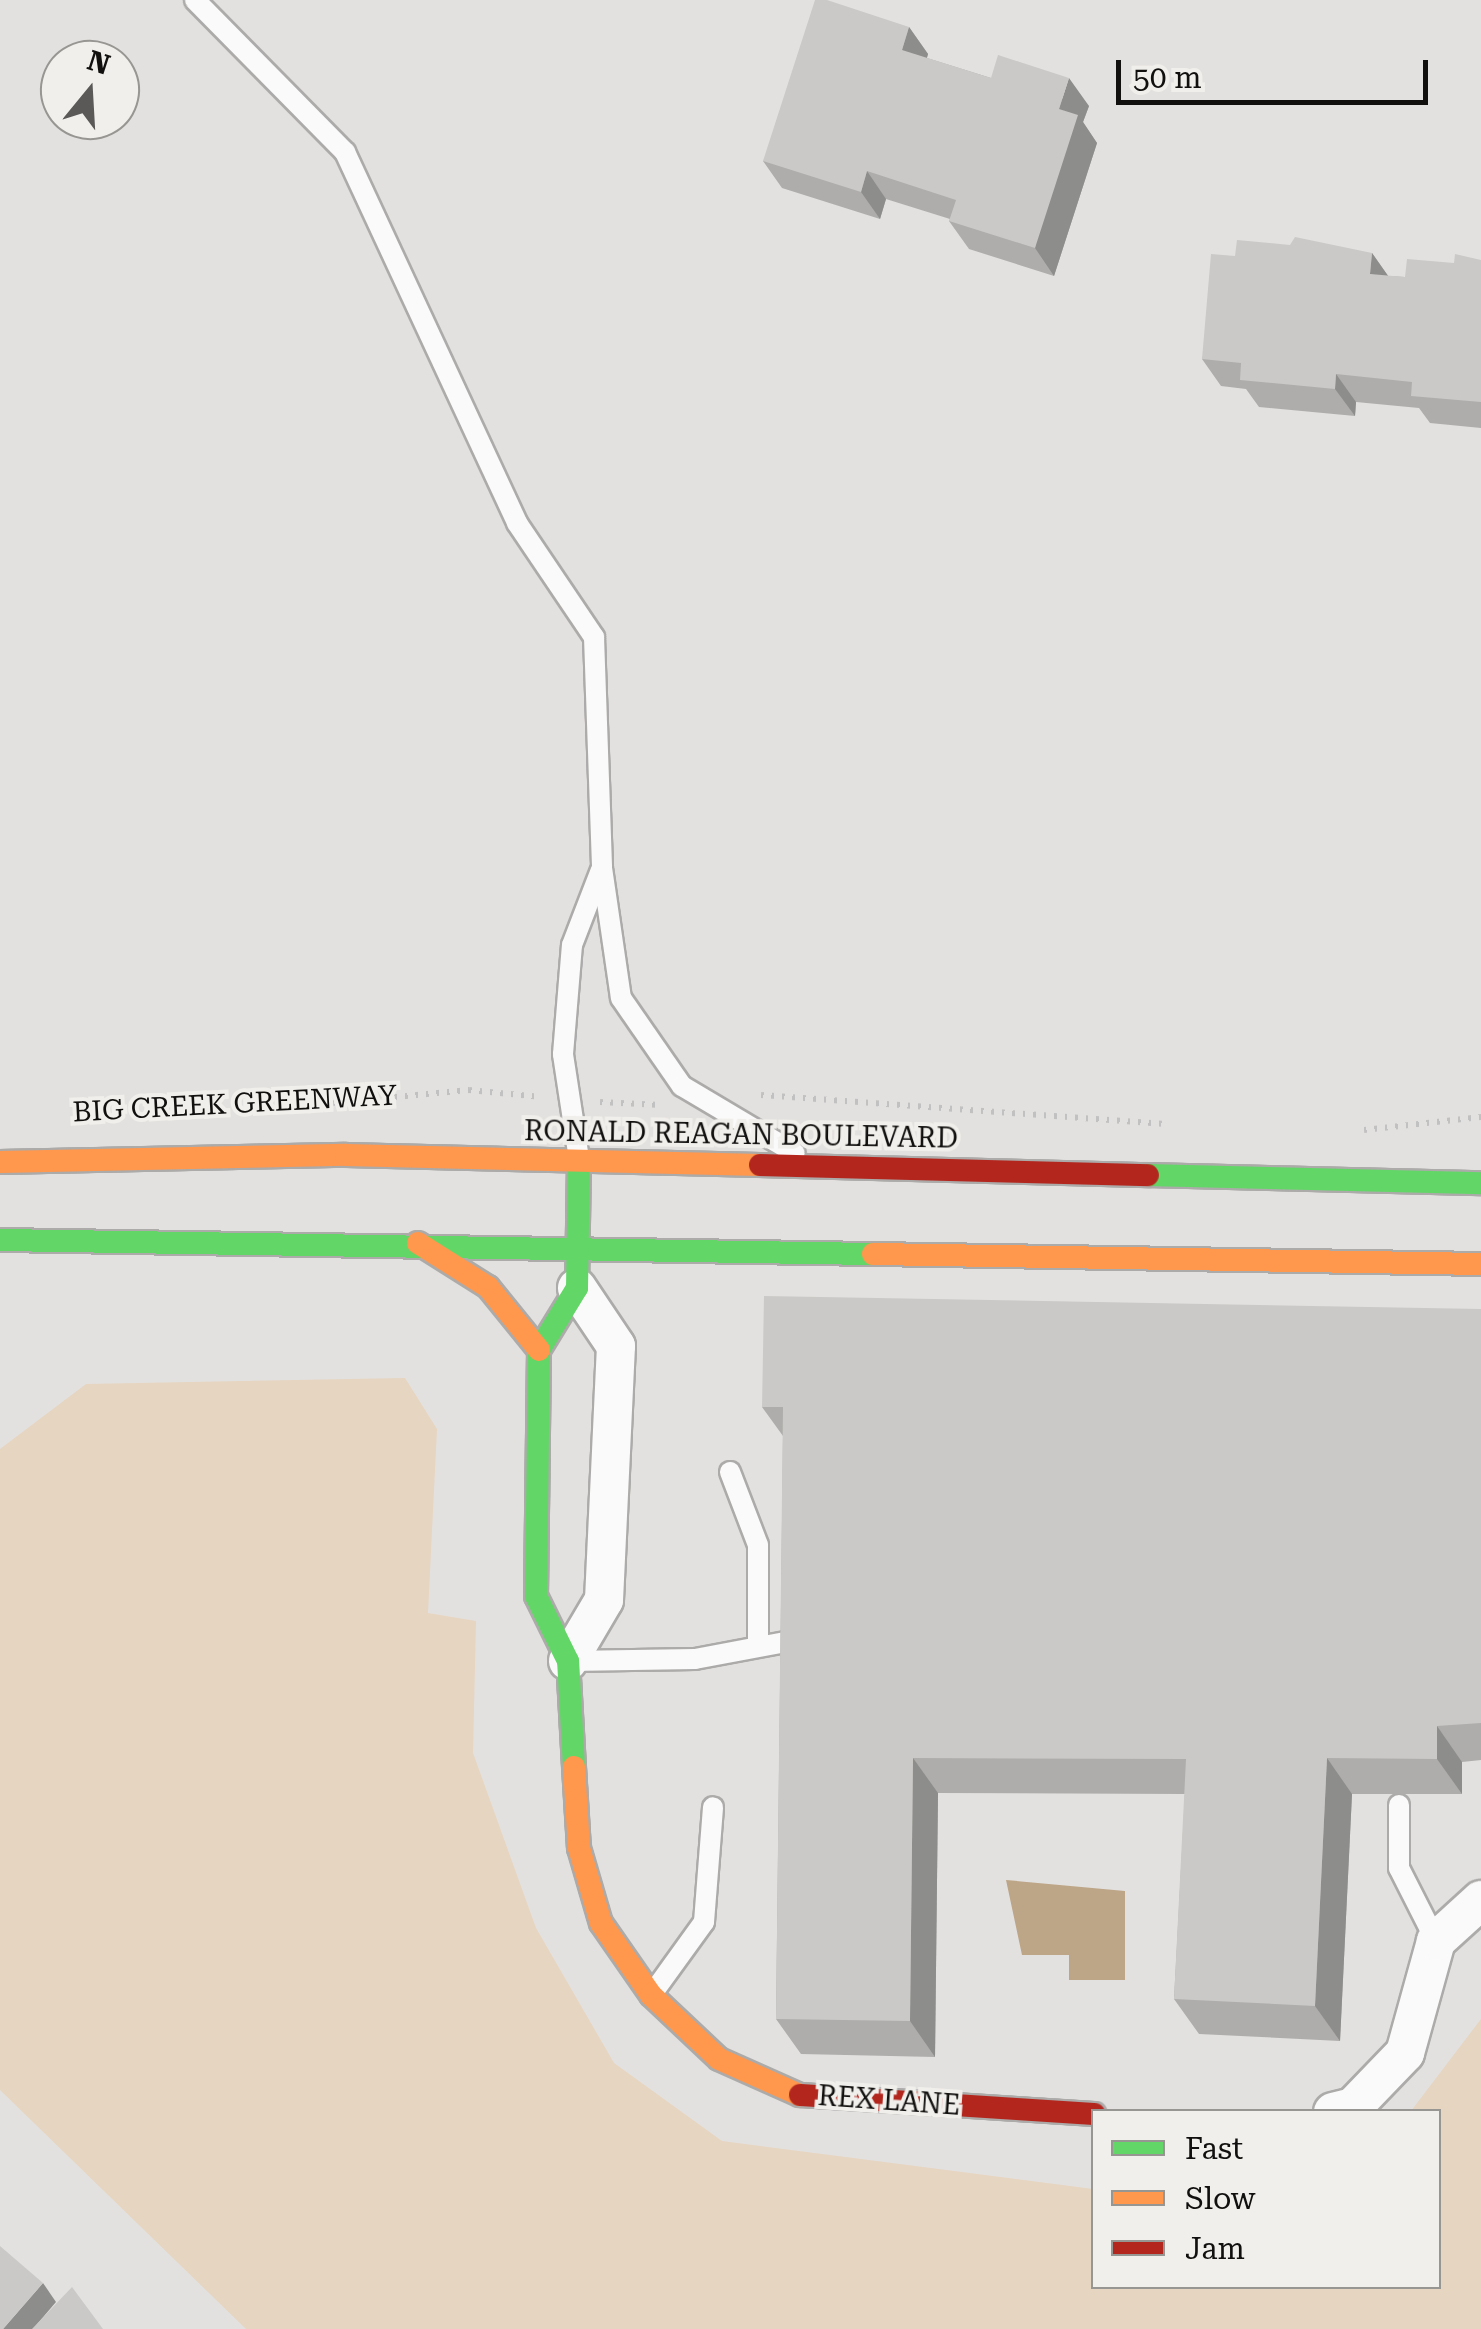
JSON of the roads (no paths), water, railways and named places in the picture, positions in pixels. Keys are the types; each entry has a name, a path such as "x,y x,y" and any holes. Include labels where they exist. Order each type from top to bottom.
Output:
{"main road":[{"name":"RONALD REAGAN BOULEVARD","path":"0,1162 579,1161 1481,1183"},
{"path":"577,1288 579,1161"},
{"path":"0,1240 416,1242 1481,1264"},
{"path":"416,1242 488,1287 540,1350"},
{"name":"REX LANE","path":"577,1288 540,1350 536,1596 568,1661 579,1848 602,1924 651,1996 719,2058 803,2096 1091,2114"}],"street":[{"path":"568,1661 604,1600 616,1346 577,1288"},
{"path":"1346,2109 1354,2107 1405,2053 1436,1941 1481,1900"}],"lane":[{"path":"195,0 345,152 517,523 594,637 602,868 621,998 682,1086 818,1167"},
{"path":"579,1161 564,1054 572,945 602,868"},
{"path":"730,1472 758,1545 758,1644"},
{"path":"568,1661 695,1659 758,1644 802,1639"},
{"path":"1399,1806 1400,1868 1436,1941"},
{"path":"651,1996 704,1922 713,1807"}]}
